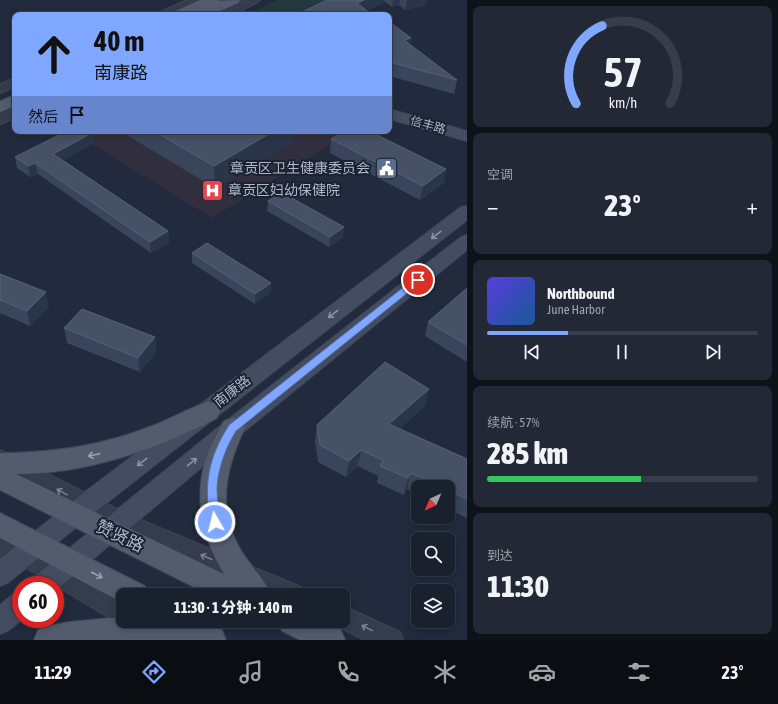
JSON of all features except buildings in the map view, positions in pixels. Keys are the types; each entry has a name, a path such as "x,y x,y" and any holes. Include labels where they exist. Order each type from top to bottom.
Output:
{"main road":[{"path":"185,12 212,0"},
{"path":"207,12 233,0"},
{"path":"0,95 12,89"},
{"path":"0,107 12,101"},
{"name":"信丰路","path":"392,101 467,122"},
{"name":"信丰路","path":"392,115 467,136"},
{"name":"南康路","path":"0,574 208,410 467,211"},
{"name":"南康路","path":"57,574 116,527 233,428 467,241"},
{"path":"2,466 60,461 112,451 163,434 208,410"},
{"path":"233,428 224,442 218,456 212,488 215,522 221,542 238,582 247,588"},
{"name":"赞贤路","path":"2,466 80,510 238,582"},
{"path":"0,525 57,574 116,590"},
{"path":"0,621 12,611"},
{"path":"200,628 224,640"},
{"path":"306,628 330,640"},
{"path":"49,640 88,634 153,631 211,640"}],"street":[{"path":"171,12 197,0"},
{"path":"228,12 254,0"},
{"path":"0,89 12,83"},
{"path":"0,120 12,114"},
{"path":"0,546 30,550"},
{"path":"57,574 116,609"},
{"path":"238,582 263,588"},
{"path":"350,620 391,640"}],"shaded area":[{"name":"章贡区妇幼保健院","path":"75,134 348,134 212,218"}],"green space":[{"path":"278,0 333,0 308,12 252,12"}],"place":[{"name":"章贡区卫生健康委员会","path":"386,168"},
{"name":"章贡区妇幼保健院","path":"212,190"}],"route":[{"path":"215,522 212,505 214,472 218,456 224,442 233,428 418,280"}]}
